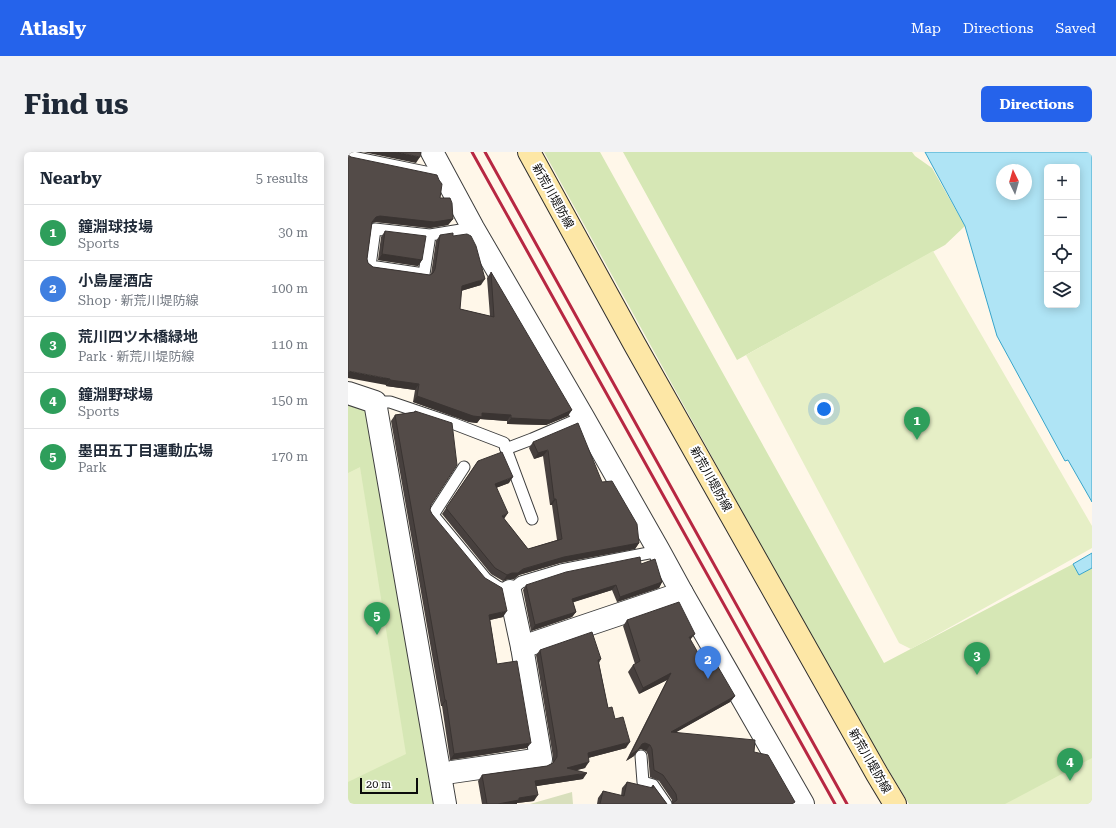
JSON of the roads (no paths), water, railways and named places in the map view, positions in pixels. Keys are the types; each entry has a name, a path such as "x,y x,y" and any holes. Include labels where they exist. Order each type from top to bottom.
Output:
{"main road":[{"name":"新荒川堤防線","path":"529,152 639,352 895,804"}],"street":[{"path":"432,152 473,228 583,417 660,551 682,593 804,804"},
{"path":"348,393 375,402 445,804"},
{"path":"440,775 540,760 522,647 510,591"},
{"path":"522,647 682,593"}],"lane":[{"path":"348,156 446,176"},
{"path":"430,235 424,274 370,266 375,229 430,235 473,228"},
{"path":"375,402 390,402 452,423 504,443 532,519"},
{"path":"506,449 583,417"},
{"path":"464,467 433,515 486,579 498,588 510,591 521,582 561,570 660,551"},
{"path":"641,756 643,782 653,785 666,804"}],"water":[{"path":"925,152 1092,152 1092,502 1068,460 1065,461 997,336 965,226"},
{"path":"1092,553 1092,568 1079,575 1073,564"}],"railway":[{"path":"472,152 835,804"},
{"path":"485,152 847,804"}],"place":[{"name":"鐘淵球技場","path":"917,440"},
{"name":"墨田五丁目運動広場","path":"377,635"},
{"name":"荒川四ツ木橋緑地","path":"977,675"},
{"name":"小島屋酒店","path":"708,679"},
{"name":"鐘淵野球場","path":"1070,781"}]}
